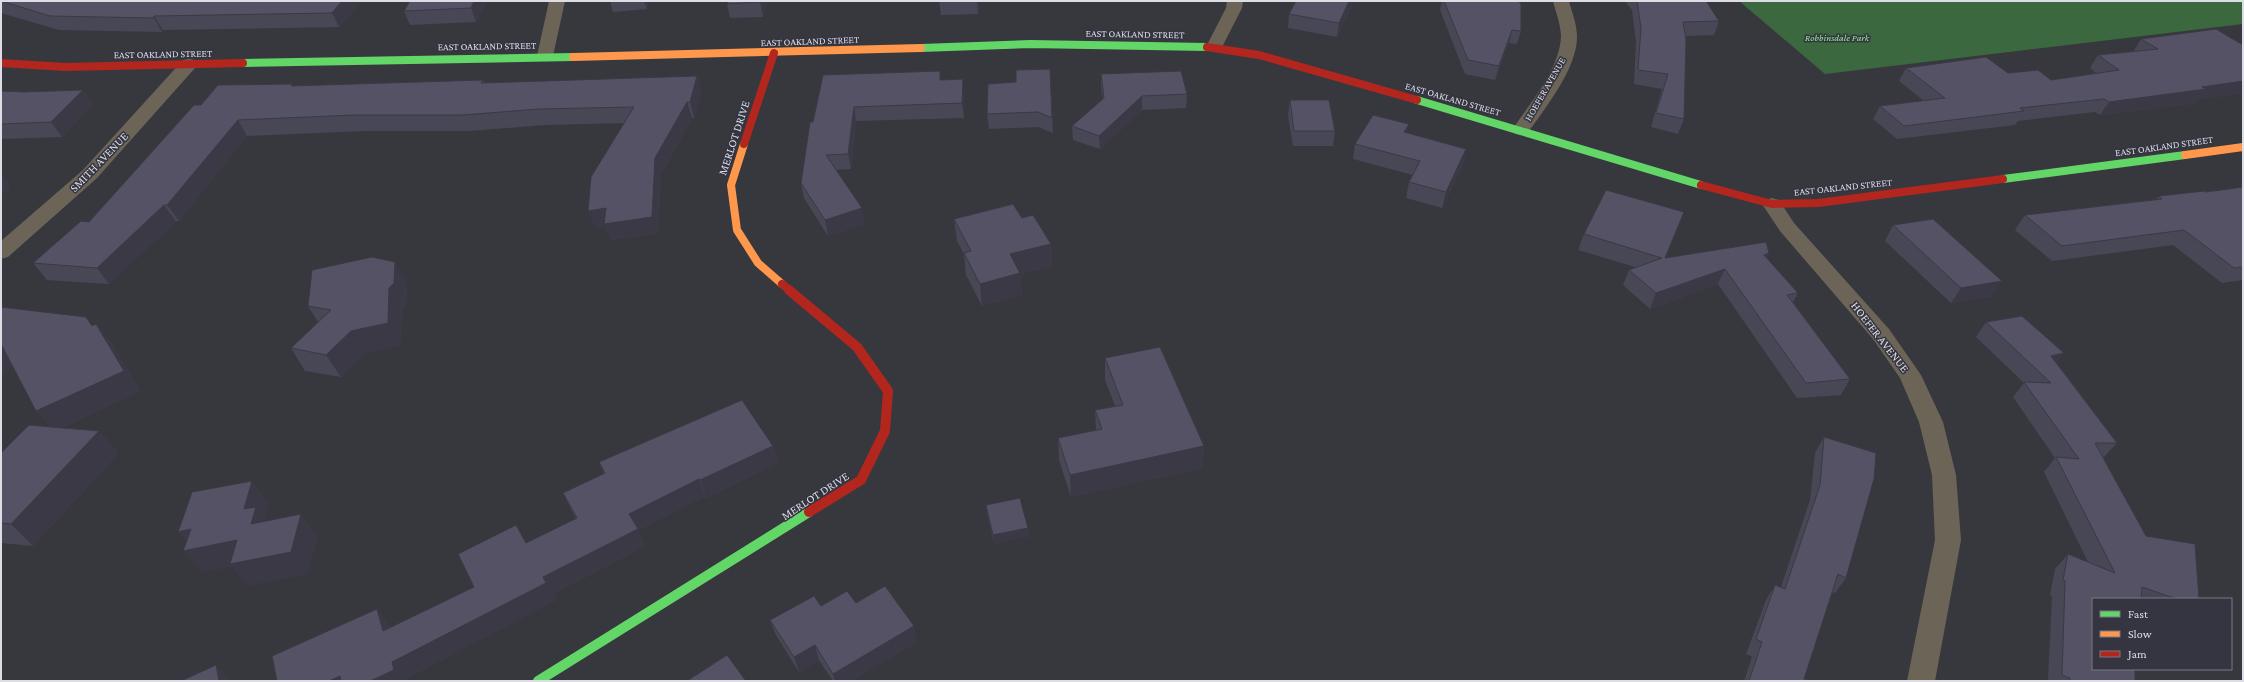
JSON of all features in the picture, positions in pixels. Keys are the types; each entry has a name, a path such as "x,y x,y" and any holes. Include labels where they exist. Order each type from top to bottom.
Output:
{"street":[{"path":"545,56 557,1"},
{"path":"1214,47 1234,8 1235,1"},
{"name":"HOEFER AVENUE","path":"1521,130 1560,67 1567,49 1568,26 1561,1"},
{"name":"EAST OAKLAND STREET","path":"1,63 65,67 545,56 774,53 1030,44 1129,44 1214,47 1259,55 1521,130 1737,196 1772,204 1818,203 2243,147"},
{"name":"MERLOT DRIVE","path":"538,681 861,480 885,431 888,391 857,347 758,263 737,230 731,185 774,53"},
{"name":"SMITH AVENUE","path":"1,252 90,174 189,64"},
{"name":"HOEFER AVENUE","path":"1772,204 1787,228 1881,334 1910,375 1932,422 1944,475 1948,540 1921,681"}],"green space":[{"name":"Robbinsdale Park","path":"1739,1 2243,1 2243,24 1825,74"}],"building":[{"path":"1,1 342,1 332,13 154,16 154,18 50,16"},
{"path":"410,1 474,1 471,8 404,11"},
{"path":"728,1 760,1 760,2 727,4"},
{"path":"1296,1 1349,1 1339,23 1289,14"},
{"path":"1444,1 1518,1 1521,4 1521,31 1512,30 1499,66 1468,60"},
{"path":"1637,1 1706,1 1719,21 1683,22 1686,39 1684,119 1656,113 1668,74 1638,70 1641,28"},
{"path":"2216,29 2243,45 2243,81 2202,87 2206,89 2109,102 2104,99 2020,108 2024,111 1904,126 1880,106 1945,98 1906,68 1986,57 2008,73 2038,70 2051,80 2119,70 2098,55 2158,49 2141,39"},
{"path":"1050,69 1052,118 1038,112 987,114 988,84 1016,82 1016,70"},
{"path":"940,71 940,80 963,79 962,103 854,107 848,154 826,155 862,208 825,220 801,183 810,122 813,122 823,75"},
{"path":"1181,71 1187,94 1142,96 1099,136 1072,126 1104,98 1101,74"},
{"path":"697,76 690,102 687,102 655,158 652,217 604,224 606,208 588,211 591,177 634,107 539,109 463,115 355,115 238,120 167,205 164,205 97,268 33,263 81,221 89,222 194,105 201,105 218,85 293,84 291,86 483,80 481,83"},
{"path":"83,90 51,122 1,124 1,91 24,92"},
{"path":"1290,100 1329,100 1335,131 1294,131"},
{"path":"1373,115 1409,124 1404,132 1466,149 1446,192 1409,182 1420,161 1355,144"},
{"path":"2243,187 2243,267 2234,268 2184,230 2062,246 2025,215 2162,199 2159,196"},
{"path":"1606,190 1684,212 1665,258 1766,242 1769,253 1764,255 1798,293 1787,295 1850,379 1806,383 1725,269 1656,293 1629,270 1662,258 1584,234"},
{"path":"1013,204 1022,218 1033,215 1051,244 1010,254 1020,273 980,284 964,253 971,251 954,219"},
{"path":"1933,219 2002,281 1961,288 1893,225"},
{"path":"372,257 395,262 394,283 389,288 388,323 351,331 326,355 291,348 331,310 308,306 312,270"},
{"path":"1,307 86,317 92,326 96,324 124,371 36,411 1,344"},
{"path":"2022,316 2064,353 2051,356 2117,443 2095,443 2146,536 2195,544 2199,598 2174,598 2142,587 2141,598 2092,598 2092,670 2135,670 2135,681 2070,681 2070,678 2062,675 2065,581 2063,580 2068,554 2115,573 2056,457 2079,459 2024,382 2051,383 1986,322"},
{"path":"1160,347 1204,446 1070,475 1058,438 1102,429 1095,410 1123,405 1105,358"},
{"path":"742,400 773,446 700,480 699,479 629,514 638,529 543,577 546,583 392,662 394,670 370,681 341,681 340,676 329,681 277,681 272,656 377,609 383,631 474,587 458,554 516,525 526,543 577,518 563,493 605,473 599,462"},
{"path":"29,425 99,431 11,524 1,523 1,453"},
{"path":"1824,437 1876,453 1874,479 1846,578 1838,574 1804,679 1808,681 1749,681 1762,642 1756,639 1775,585 1785,589 1820,485"},
{"path":"252,481 244,509 256,507 251,524 301,514 291,552 230,564 237,540 183,551 191,529 178,532 192,492"},
{"path":"1020,498 1028,528 993,535 986,505"},
{"path":"885,586 914,626 833,674 815,645 794,657 770,620 814,596 821,606 847,591 856,603"},
{"path":"727,655 746,681 687,681"},
{"path":"216,665 219,681 181,681"}],"traffic: fast":[{"path":"921,48 1030,44 1207,47"},
{"path":"243,63 573,57"},
{"path":"1417,100 1701,185"},
{"path":"2003,179 2185,155"},
{"path":"538,681 809,512"}],"traffic: slow":[{"path":"573,57 921,48"},
{"path":"744,144 731,185 737,230 758,263 782,284"},
{"path":"2185,155 2243,147"}],"traffic: jam":[{"path":"1207,47 1259,55 1417,100"},
{"path":"744,144 774,53"},
{"path":"1,63 65,67 243,63"},
{"path":"1701,185 1772,204 1818,203 2003,179"},
{"path":"782,284 857,347 888,391 885,431 861,480 809,512"}]}
